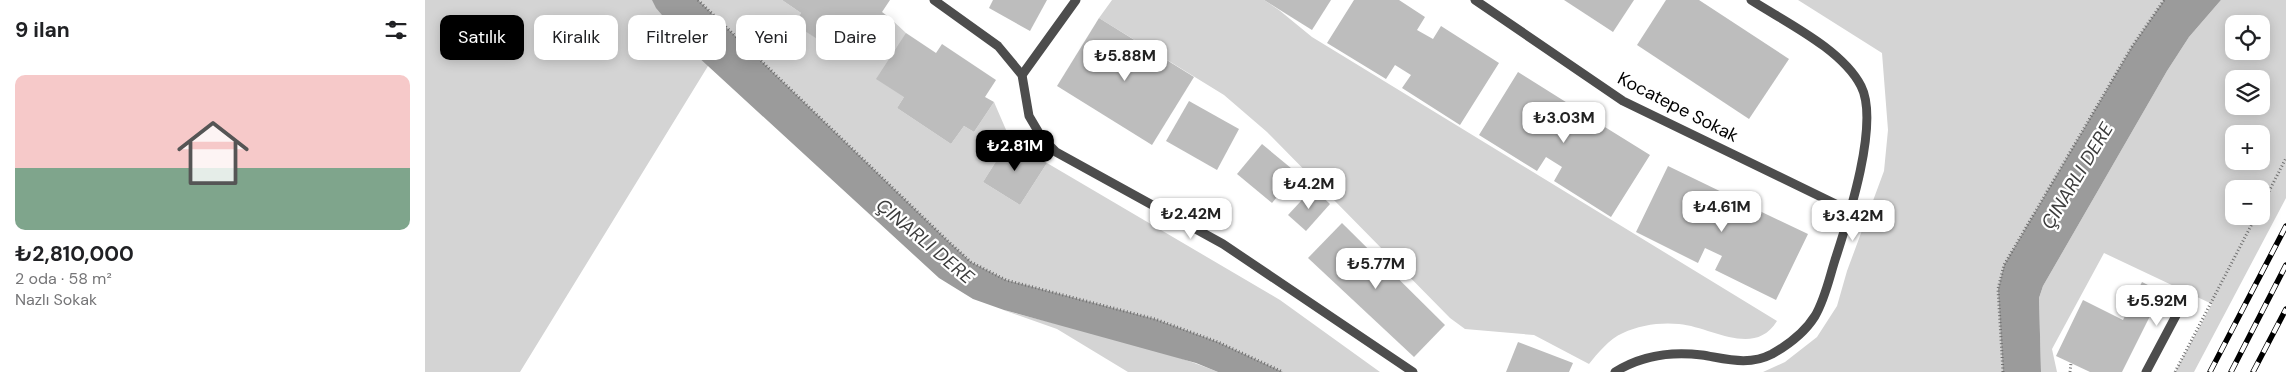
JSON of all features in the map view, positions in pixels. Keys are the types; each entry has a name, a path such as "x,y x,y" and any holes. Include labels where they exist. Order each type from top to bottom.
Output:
{"street":[{"path":"934,0 998,46 1022,75 1029,116 1042,138 1056,152 1223,244 1413,372"},
{"path":"1022,75 1075,0"},
{"name":"Kocatepe Sokak","path":"1475,0 1623,101 1851,211"},
{"path":"1615,372 1642,358 1674,353 1743,362 1757,360 1790,342 1814,318 1822,302 1851,211 1865,140 1866,111 1862,90 1853,73 1840,60 1751,0"},
{"path":"2146,372 2188,293"}],"path":[{"path":"698,0 971,262 1006,280 1155,319 1218,342 1283,372"},
{"path":"2003,372 1998,289 2004,265 2131,48 2164,0"},
{"path":"2270,189 2286,158"},
{"path":"2175,372 2252,225"},
{"path":"2070,372 2071,363"}],"shaded area":[{"path":"425,0 782,0 801,13 800,15 736,15 736,60 806,60 806,31 816,38 816,60 895,60 895,23 906,33 904,97 897,108 951,144 964,126 974,132 994,102 1010,139 983,182 1020,205 1047,163 1280,300 1380,372 1244,372 994,293 726,58 726,15 628,15 628,60 715,60 708,66 520,372 425,372"},
{"path":"1112,0 1264,0 1312,37 1777,321 1768,332 1757,338 1745,339 1732,338 1692,326 1672,323 1643,326 1629,330 1613,339 1589,364 1534,335 1465,329 1450,318 1267,132 1224,95 1099,18"},
{"path":"1798,0 2192,0 2027,262 2018,372 1763,372 1785,362 1817,337 1837,306 1847,271 1884,171 1888,130 1882,53"},
{"path":"2221,0 2286,0 2286,198 2194,372 2175,372 2212,304 2104,253 2052,349 2057,372 2041,372 2039,298 2043,286 2167,71 2189,37"},
{"path":"1003,310 1139,345 1218,372 1128,372 1057,329"}],"water":[{"path":"652,0 698,0 714,15 662,15"},
{"name":"ÇINARLI DERE","path":"2164,0 2221,0 2189,37 2167,71 2043,286 2039,298 2041,372 2003,372 1998,289 2004,265 2131,48"},
{"name":"ÇINARLI DERE","path":"726,27 736,37 736,60 760,60 971,262 1006,280 1155,319 1218,342 1283,372 1218,372 1196,363 1004,310 973,299 939,278 701,60 726,60"}],"building":[{"path":"782,0 890,0 882,12 886,15 816,15 816,38 806,32 806,15 800,15 801,13"},
{"path":"993,0 1047,0 1030,31 989,8"},
{"path":"1264,0 1331,0 1312,30"},
{"path":"1354,0 1399,0 1425,17 1417,30 1433,39 1441,26 1499,63 1460,125 1402,88 1411,75 1395,65 1386,79 1327,43"},
{"path":"1564,0 1634,0 1613,32"},
{"path":"1666,0 1699,0 1789,59 1749,119 1637,45"},
{"path":"1099,18 1194,77 1152,145 1057,86"},
{"path":"906,33 936,53 942,44 996,80 985,97 994,102 974,132 964,126 951,144 897,108 904,97 876,79 888,60 895,60 895,50"},
{"path":"1518,72 1577,109 1569,122 1584,131 1592,119 1650,155 1611,217 1554,181 1562,167 1546,157 1537,171 1479,135"},
{"path":"1189,101 1239,129 1217,170 1166,141"},
{"path":"1010,139 1047,163 1020,205 983,182"},
{"path":"1262,144 1297,173 1272,203 1237,174"},
{"path":"1668,166 1730,196 1724,210 1740,218 1747,205 1808,234 1776,300 1715,270 1722,256 1705,248 1698,263 1636,232"},
{"path":"1313,188 1330,204 1306,231 1288,215"},
{"path":"1342,223 1445,325 1414,357 1308,258"},
{"path":"2142,282 2162,292 2122,372 2090,372 2056,356 2083,300 2123,320"},
{"path":"1518,342 1573,363 1569,372 1506,372"}],"railway":[{"path":"2210,372 2286,226"},
{"path":"2231,372 2286,265"},
{"path":"2253,372 2286,309"}]}
